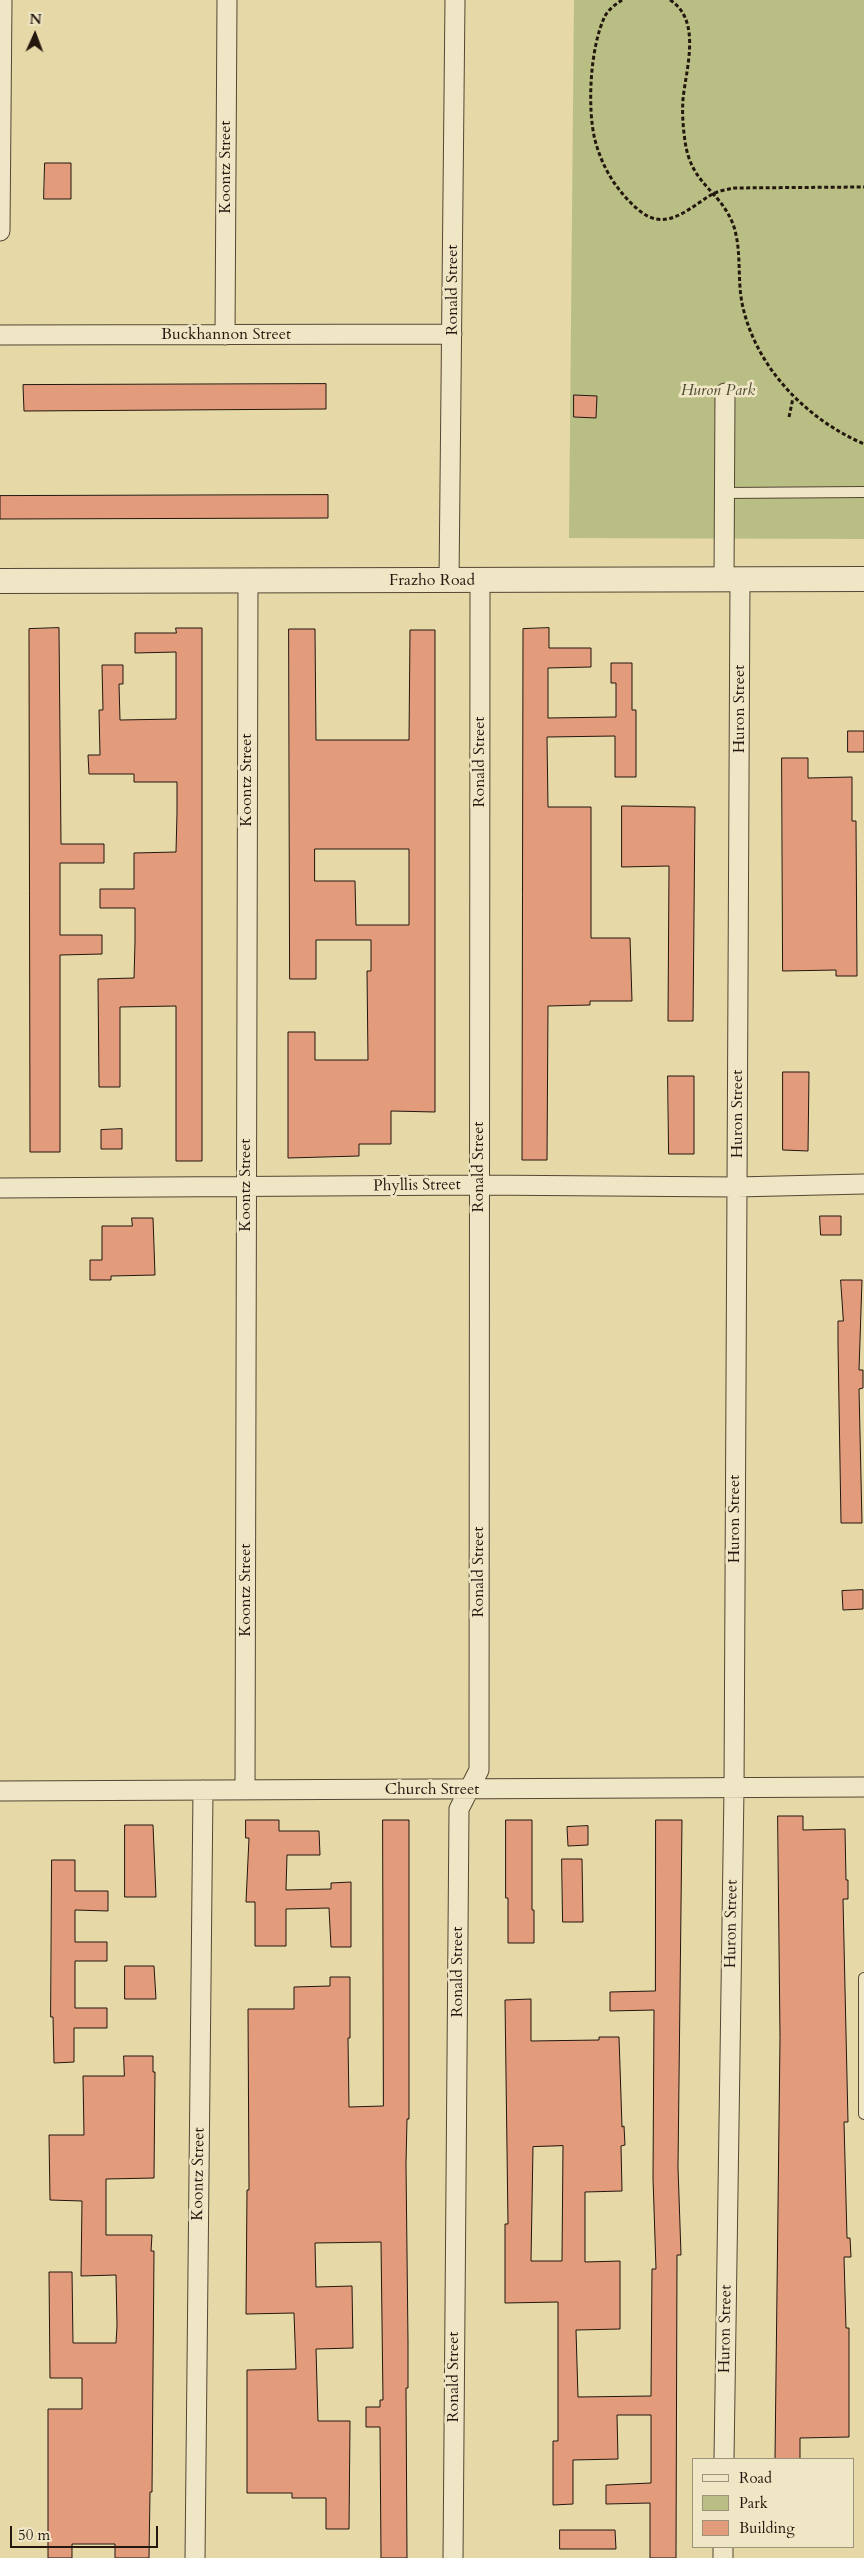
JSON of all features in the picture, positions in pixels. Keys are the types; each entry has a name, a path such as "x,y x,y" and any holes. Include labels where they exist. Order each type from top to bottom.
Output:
{"street":[{"path":"0,230 2,0"},
{"name":"Koontz Street","path":"225,335 227,0"},
{"name":"Ronald Street","path":"449,580 455,0"},
{"name":"Buckhannon Street","path":"0,335 452,334"},
{"name":"Huron Street","path":"724,2458 734,1788 736,1188 732,579 724,493 725,393"},
{"name":"Koontz Street","path":"245,1790 248,579"},
{"name":"Frazho Road","path":"0,581 864,579"},
{"name":"Ronald Street","path":"453,2558 459,1809 479,1770 480,581"},
{"name":"Phyllis Street","path":"0,1188 246,1188 479,1185 736,1188 864,1184"},
{"name":"Church Street","path":"0,1791 864,1787"},
{"name":"Koontz Street","path":"194,2558 203,1790"}],"lane":[{"path":"724,493 864,492"},
{"path":"864,1978 864,2114"}],"path":[{"path":"622,0 606,16 598,40 592,82 592,121 601,160 622,193 635,207 655,219 664,220 676,216 713,194 733,188 753,186 864,186"},
{"path":"670,0 686,19 689,40 683,116 686,149 696,176 727,211 736,234 740,285 749,325 769,365 793,398 830,427 864,444"},
{"path":"789,417 793,398"}],"green space":[{"name":"Huron Park","path":"574,0 864,0 864,539 569,538"}],"building":[{"path":"45,163 71,163 71,199 44,199"},
{"path":"326,384 326,409 24,411 23,385"},
{"path":"574,395 597,396 596,418 574,417"},
{"path":"328,495 328,518 0,519 0,496"},
{"path":"59,628 61,844 104,844 104,863 60,863 60,935 102,935 102,954 60,955 60,1152 30,1152 29,629"},
{"path":"176,628 202,628 202,1161 176,1161 176,1006 120,1007 120,1087 99,1087 98,979 134,978 135,942 135,908 100,908 100,889 134,889 134,853 176,852 177,813 177,782 134,782 134,774 89,774 88,755 100,755 99,710 103,710 102,665 123,665 123,684 119,684 120,720 176,719 176,652 135,653 135,633 176,633"},
{"path":"549,628 549,648 591,648 591,667 548,668 548,718 616,717 616,683 611,683 611,663 632,663 632,710 636,710 636,777 615,777 615,736 547,737 548,807 591,807 591,938 630,938 632,1001 590,1001 590,1005 548,1006 547,1160 522,1160 523,629"},
{"path":"289,629 315,629 316,740 409,740 410,630 435,630 435,1112 391,1111 391,1144 359,1144 359,1156 288,1158 288,1032 315,1032 315,1060 368,1060 367,971 371,971 371,940 316,940 316,979 290,979","holes":["315,849 409,849 409,925 356,925 355,881 315,881"]},
{"path":"848,731 864,731 864,752 848,752"},
{"path":"782,758 808,758 808,778 852,777 852,821 856,821 857,976 836,976 836,970 783,971"},
{"path":"622,806 695,807 693,1021 668,1021 669,866 622,867"},
{"path":"783,1072 809,1072 808,1151 783,1150"},
{"path":"668,1076 694,1076 694,1154 669,1154"},
{"path":"122,1129 122,1149 101,1149 101,1130"},
{"path":"820,1216 841,1216 841,1235 821,1235"},
{"path":"132,1218 153,1218 155,1275 111,1276 111,1280 90,1280 90,1260 102,1260 102,1226 132,1226"},
{"path":"841,1280 862,1280 859,1370 863,1370 863,1388 859,1389 862,1523 841,1523 838,1321 843,1321"},
{"path":"863,1590 863,1609 843,1610 842,1591"},
{"path":"778,1816 803,1816 803,1830 845,1829 848,1899 843,1899 848,2122 844,2122 847,2238 850,2238 851,2257 844,2257 846,2328 849,2328 849,2437 800,2438 800,2458 775,2458 780,2038"},
{"path":"246,1820 279,1820 279,1831 319,1831 320,1855 287,1855 286,1890 331,1889 331,1883 351,1882 351,1947 331,1947 329,1908 286,1909 286,1946 255,1946 255,1902 246,1902 249,1838 246,1838"},
{"path":"383,1820 409,1820 409,2119 407,2119 406,2164 408,2342 408,2388 406,2388 407,2558 381,2558 380,2427 366,2427 366,2407 380,2407 380,2400 383,2400 381,2242 315,2243 316,2287 352,2286 353,2348 316,2349 318,2421 350,2421 349,2529 326,2529 326,2498 292,2498 292,2493 247,2493 247,2370 296,2369 294,2313 246,2314 247,2190 249,2190 248,2009 294,2009 294,1987 330,1986 330,1977 350,1977 350,2038 348,2038 349,2107 383,2106"},
{"path":"506,1820 532,1820 534,1943 508,1943"},
{"path":"656,1820 682,1820 678,2167 681,2255 677,2255 676,2558 650,2558 650,2503 606,2504 606,2485 651,2483 651,2415 617,2415 618,2459 573,2460 573,2504 553,2505 553,2441 558,2441 558,2302 505,2303 505,2224 508,2224 505,2000 531,1999 531,2041 599,2040 599,2037 619,2037 622,2127 624,2126 625,2145 621,2146 622,2191 585,2192 585,2262 620,2261 620,2329 576,2330 578,2397 651,2396 652,2269 656,2269 653,2178 654,2010 610,2011 610,1992 655,1991","holes":["563,2146 562,2261 531,2261 533,2147"]},
{"path":"125,1825 153,1825 156,1897 125,1897"},
{"path":"588,1826 588,1845 568,1846 567,1827"},
{"path":"562,1859 582,1859 583,1922 563,1922"},
{"path":"52,1860 75,1860 75,1891 108,1891 108,1911 75,1910 75,1942 107,1942 107,1961 75,1961 75,2008 107,2008 107,2028 74,2028 74,2062 54,2063 53,2017 51,2017"},
{"path":"125,1966 154,1966 156,1999 125,1999"},
{"path":"124,2056 153,2056 153,2072 155,2072 154,2178 106,2179 106,2235 152,2235 151,2251 154,2251 152,2492 150,2492 149,2558 115,2558 115,2544 72,2544 72,2558 48,2558 48,2409 82,2409 82,2378 50,2378 49,2272 72,2272 73,2343 116,2343 117,2326 116,2275 81,2276 82,2201 50,2200 49,2135 84,2135 83,2076 124,2076"},
{"path":"560,2530 615,2530 616,2549 560,2549"}]}
